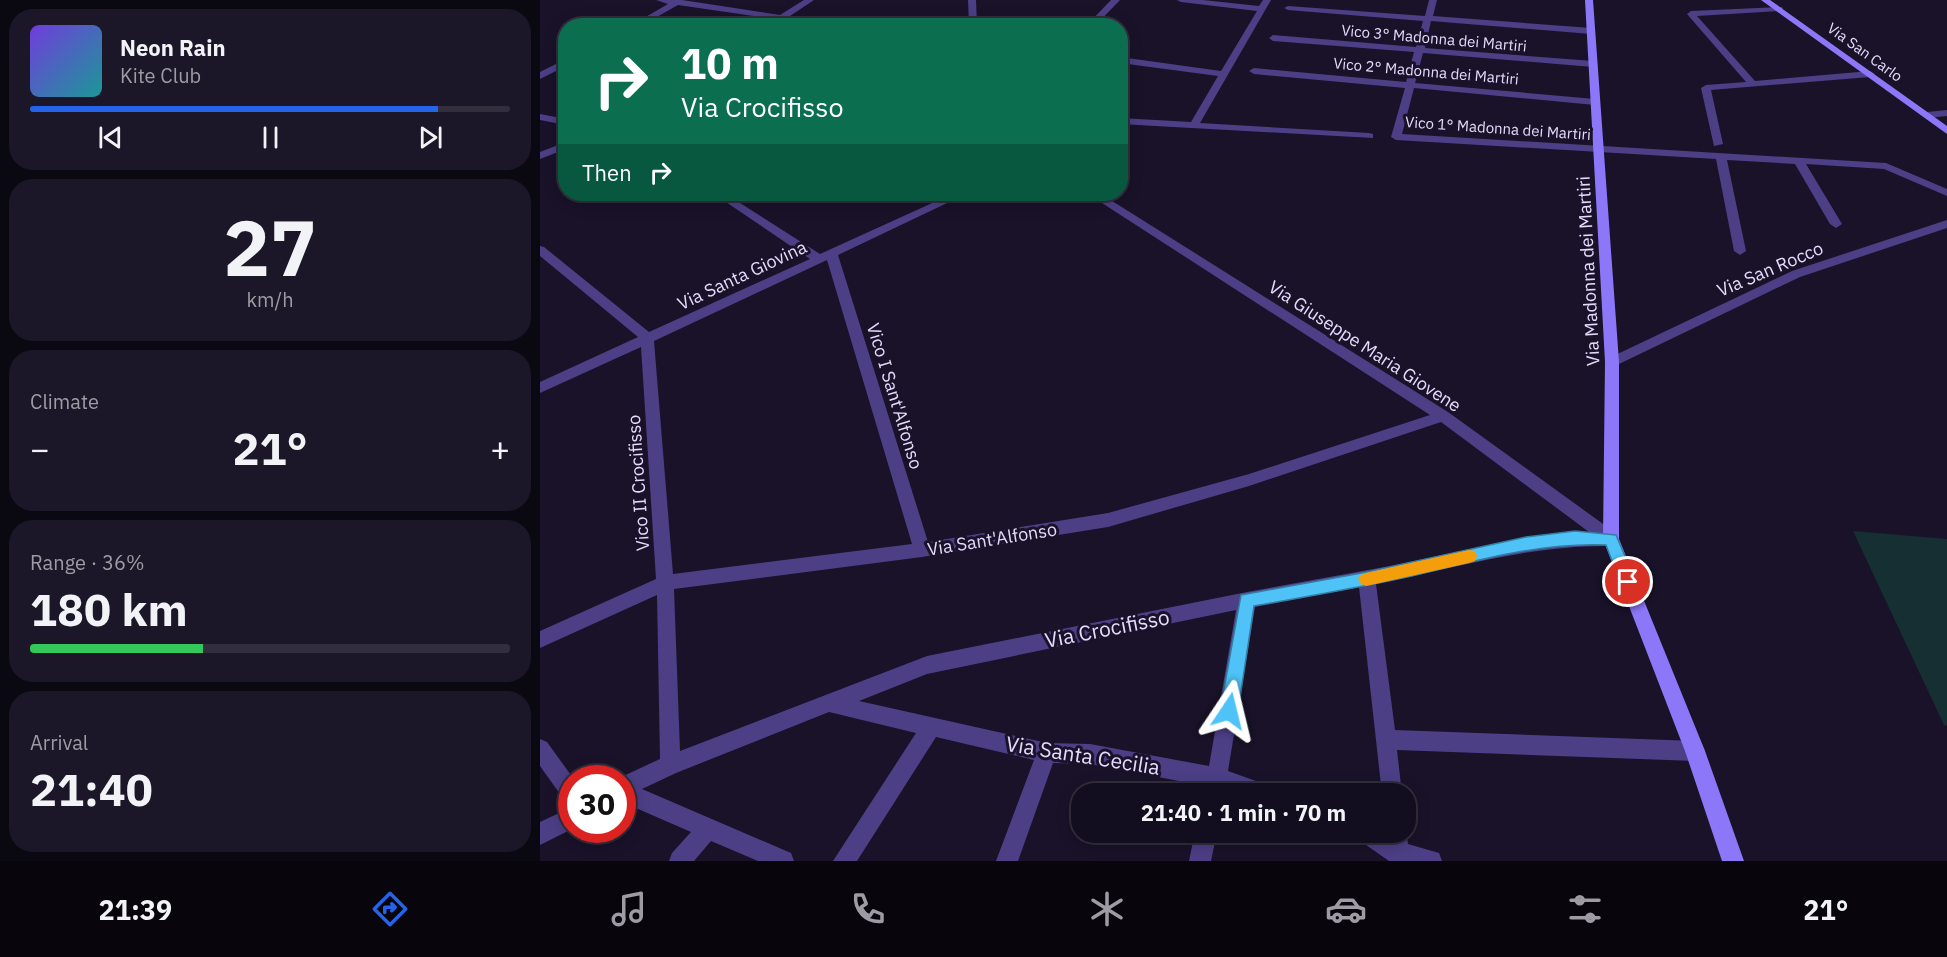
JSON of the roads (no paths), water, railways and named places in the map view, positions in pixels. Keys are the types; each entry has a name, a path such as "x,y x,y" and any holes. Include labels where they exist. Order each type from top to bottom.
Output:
{"street":[{"path":"660,0 680,1 780,18 810,0"},
{"path":"972,0 973,18"},
{"path":"1098,18 1116,0"},
{"path":"1181,0 1262,9"},
{"path":"1194,125 1267,0"},
{"path":"1410,85 1433,0"},
{"name":"Via Madonna dei Martiri","path":"1589,0 1612,362 1611,539"},
{"name":"Via San Carlo","path":"1765,0 1947,130"},
{"path":"649,18 680,1"},
{"path":"1288,8 1591,31"},
{"path":"1753,84 1691,14 1779,9"},
{"name":"Vico 3° Madonna dei Martiri","path":"1273,38 1593,64"},
{"path":"1128,61 1224,74"},
{"path":"540,76 558,66"},
{"name":"Vico 2° Madonna dei Martiri","path":"1254,71 1595,102"},
{"path":"1718,144 1706,88 1870,74"},
{"name":"Vico 1° Madonna dei Martiri","path":"1410,85 1396,137 1886,166 1947,193"},
{"path":"1927,115 1947,113"},
{"path":"540,117 558,120"},
{"path":"1128,121 1369,136"},
{"path":"540,156 558,148"},
{"path":"1721,157 1740,251"},
{"path":"1799,161 1836,224"},
{"path":"731,201 825,256"},
{"name":"Via Santa Giovina","path":"540,388 945,201"},
{"name":"Via Giuseppe Maria Giovene","path":"1105,201 1443,416 1611,539"},
{"name":"Via San Rocco","path":"1612,362 1796,274 1947,224"},
{"path":"540,250 647,338"},
{"name":"Vico I Sant'Alfonso","path":"825,256 922,550"},
{"name":"Vico II Crocifisso","path":"647,338 665,583 670,765"},
{"name":"Via Sant'Alfonso","path":"540,640 665,583 922,550 1108,520 1249,480 1443,416"},
{"name":"Via Crocifisso","path":"636,782 670,765 927,665 1247,600 1367,579 1526,543 1575,537 1611,539"},
{"path":"1611,539 1695,751 1733,861"},
{"path":"1367,579 1391,783"},
{"path":"1216,783 1247,600"},
{"name":"Via Santa Cecilia","path":"828,703 1047,753 1090,754 1208,783"},
{"path":"844,861 932,726"},
{"path":"1387,740 1695,751"},
{"path":"540,749 558,775"},
{"path":"1007,861 1047,753"},
{"path":"636,795 783,861"},
{"path":"540,834 558,824"},
{"path":"680,861 708,828"},
{"path":"1200,861 1204,843"},
{"path":"1398,848 1431,861"}]}
